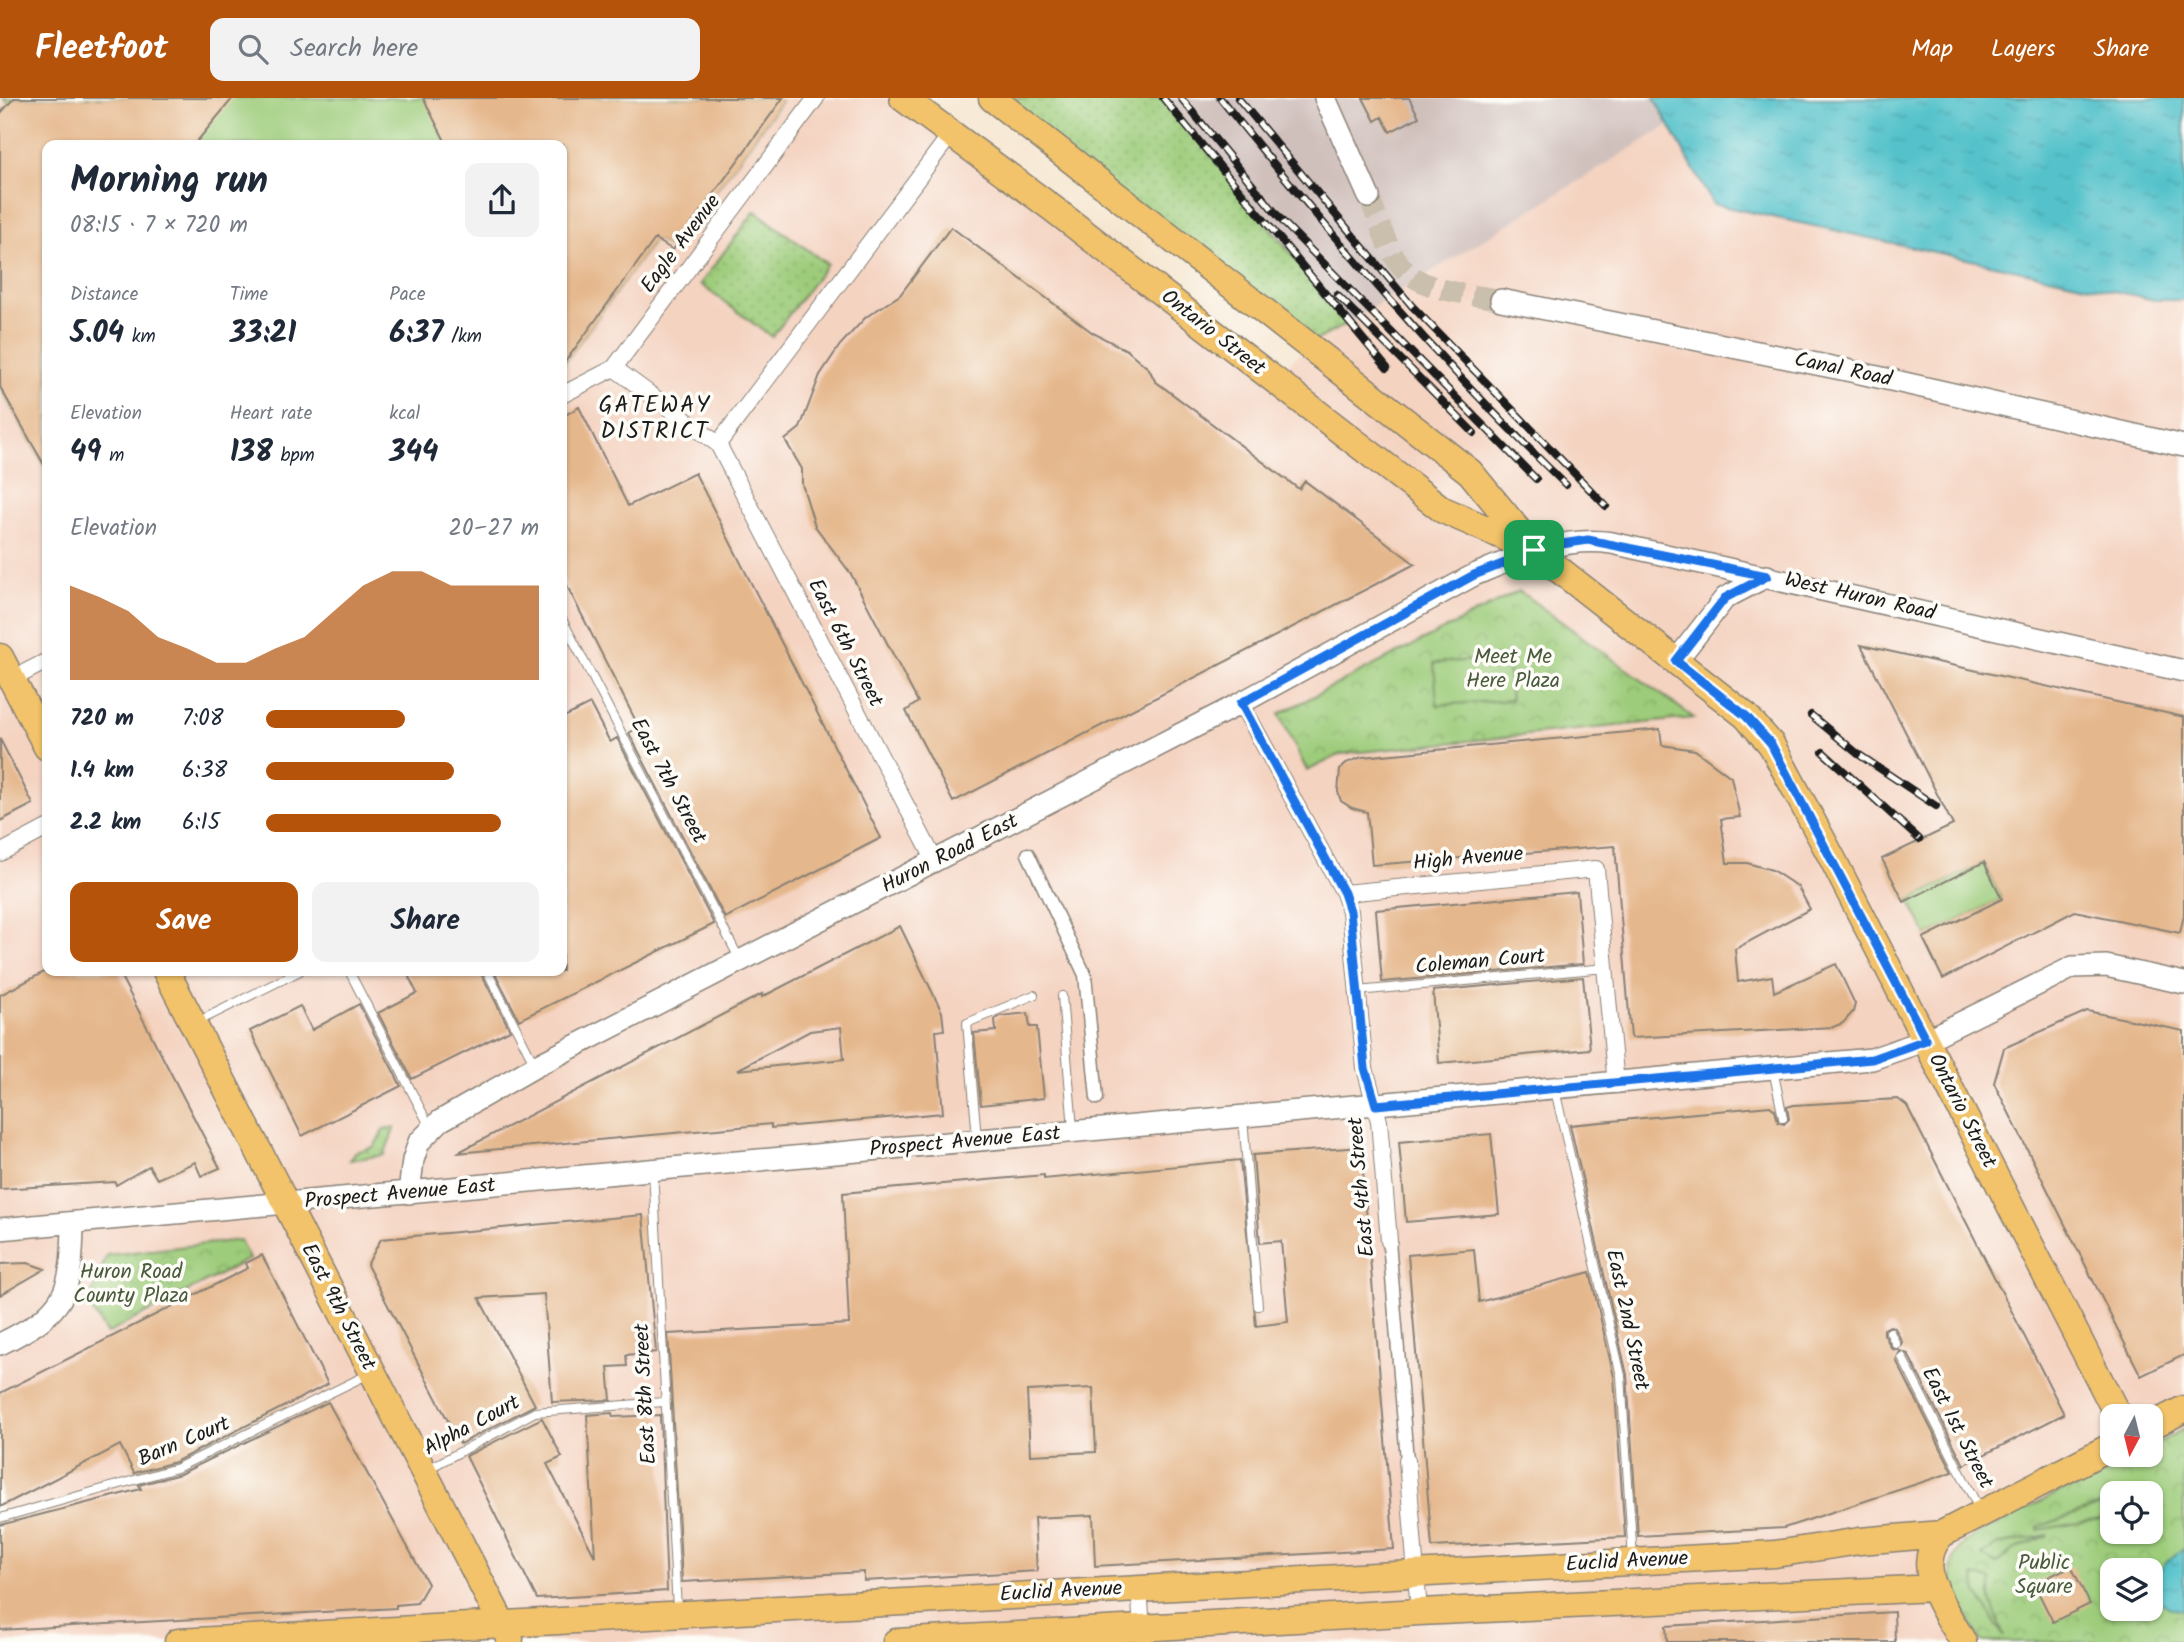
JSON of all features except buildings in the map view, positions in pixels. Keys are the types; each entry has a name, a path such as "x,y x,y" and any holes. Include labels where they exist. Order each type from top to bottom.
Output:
{"main road":[{"name":"Ontario Street","path":"903,98 1052,208 1443,510 1534,550"},
{"name":"Ontario Street","path":"992,98 1470,472 1534,550 1746,716 1771,744 2112,1404"},
{"path":"10,681 42,738"},
{"name":"East 9th Street","path":"169,976 507,1634"},
{"path":"2163,1420 2184,1409"},
{"path":"1962,1642 1935,1588 1928,1563 1933,1546 1942,1534 2100,1452"},
{"name":"Euclid Avenue","path":"178,1642 507,1634 677,1615 1775,1554 1860,1541 1942,1534"},
{"name":"Euclid Avenue","path":"896,1642 1143,1635 1419,1612 1935,1588"}],"street":[{"name":"Eagle Avenue","path":"567,392 614,368 817,98"},
{"path":"1325,98 1369,197"},
{"path":"718,444 951,134"},
{"name":"Canal Road","path":"1501,300 1851,371 2184,446"},
{"name":"East 6th Street","path":"614,368 718,444 935,861"},
{"name":"West Huron Road","path":"1534,550 1566,542 1601,542 1767,576 2184,671"},
{"name":"Huron Road East","path":"430,1129 536,1066 1241,703 1474,575 1534,550"},
{"path":"1676,661 1725,598 1767,576"},
{"path":"10,681 42,664"},
{"name":"East 4th Street","path":"1241,703 1344,893 1350,911 1365,1068 1376,1105 1419,1612"},
{"path":"0,853 42,831"},
{"path":"1028,854 1085,975 1097,1098"},
{"name":"High Avenue","path":"1344,893 1597,869 1606,968"},
{"name":"Prospect Avenue East","path":"0,1229 1555,1090 1872,1059 1926,1040 2073,967 2106,966 2184,984"},
{"path":"1606,968 1616,1084"},
{"path":"409,1193 415,1151 430,1129"},
{"path":"0,1344 27,1331 54,1309 65,1295 71,1280 73,1224"},
{"path":"1139,1588 1143,1635"}],"lane":[{"name":"East 7th Street","path":"567,629 740,960"},
{"name":"Coleman Court","path":"1357,991 1606,968"},
{"path":"193,1024 290,976"},
{"path":"352,976 430,1129"},
{"path":"490,976 536,1066"},
{"path":"978,1141 967,1023 1034,995"},
{"path":"1062,996 1073,1132"},
{"path":"1773,1069 1783,1118"},
{"name":"East 2nd Street","path":"1555,1090 1621,1376 1633,1562"},
{"path":"1242,1117 1258,1306"},
{"name":"East 8th Street","path":"653,1171 677,1615"},
{"path":"1890,1332 1896,1344"},
{"name":"East 1st Street","path":"1902,1357 1981,1514"},
{"name":"Barn Court","path":"0,1518 177,1468 372,1372"},
{"name":"Alpha Court","path":"422,1472 535,1412 664,1402"}],"shaded area":[{"path":"0,98 903,98 1272,380 1308,345 1669,125 1714,204 2155,300 2184,300 2184,1642 0,1642"},
{"path":"1164,98 1654,98 1669,125 1348,323"}],"green space":[{"path":"3,98 777,98 781,101 673,250 655,239 567,359 567,140 42,140 42,461 0,387 0,114 9,104"},
{"path":"992,98 1164,98 1348,323 1308,345"},
{"path":"755,211 827,264 772,337 700,284"},
{"name":"Meet Me Here Plaza","path":"1519,591 1694,718 1341,754 1307,771 1279,714"},
{"path":"1507,658 1511,700 1437,705 1434,663"},
{"path":"1984,862 2002,899 1927,936 1909,900"},
{"path":"395,1127 384,1155 350,1160 355,1152 374,1147 384,1129"},
{"name":"Huron Road County Plaza","path":"240,1240 249,1259 107,1334 88,1304 107,1255"},
{"name":"Public Square","path":"2184,1429 2184,1642 1981,1642 1958,1599 1951,1571 1954,1558 1962,1546 1977,1534 2108,1467 2163,1467 2163,1440"},
{"path":"2100,1505 2100,1519 2038,1530 2038,1527"},
{"path":"2048,1535 2013,1550 1996,1564 1982,1555 1998,1545"},
{"path":"1974,1576 1991,1579 1991,1600 2004,1637 1977,1592"}],"water":[{"path":"1654,98 2184,98 2184,300 2155,300 1713,204"},
{"path":"2184,1549 2184,1610 2173,1609 2163,1603 2163,1566"}],"tunnel":[{"path":"1369,197 1391,251 1410,275 1434,287 1501,300"}],"railway":[{"path":"1163,98 1387,368"},
{"path":"1181,98 1283,222 1536,479"},
{"path":"1220,98 1387,297 1566,485"},
{"path":"1238,98 1412,306 1606,506"},
{"path":"1337,295 1474,433"},
{"path":"1811,715 1858,754 1936,806"},
{"path":"1823,752 1919,839"}],"district":[{"name":"GATEWAY DISTRICT","path":"655,419"}],"route":[{"path":"1588,540 1767,576 1725,598 1676,661 1746,716 1771,744 1926,1040 1872,1059 1376,1105 1365,1068 1350,911 1344,893 1241,703 1474,575 1534,550 1588,540"}]}
